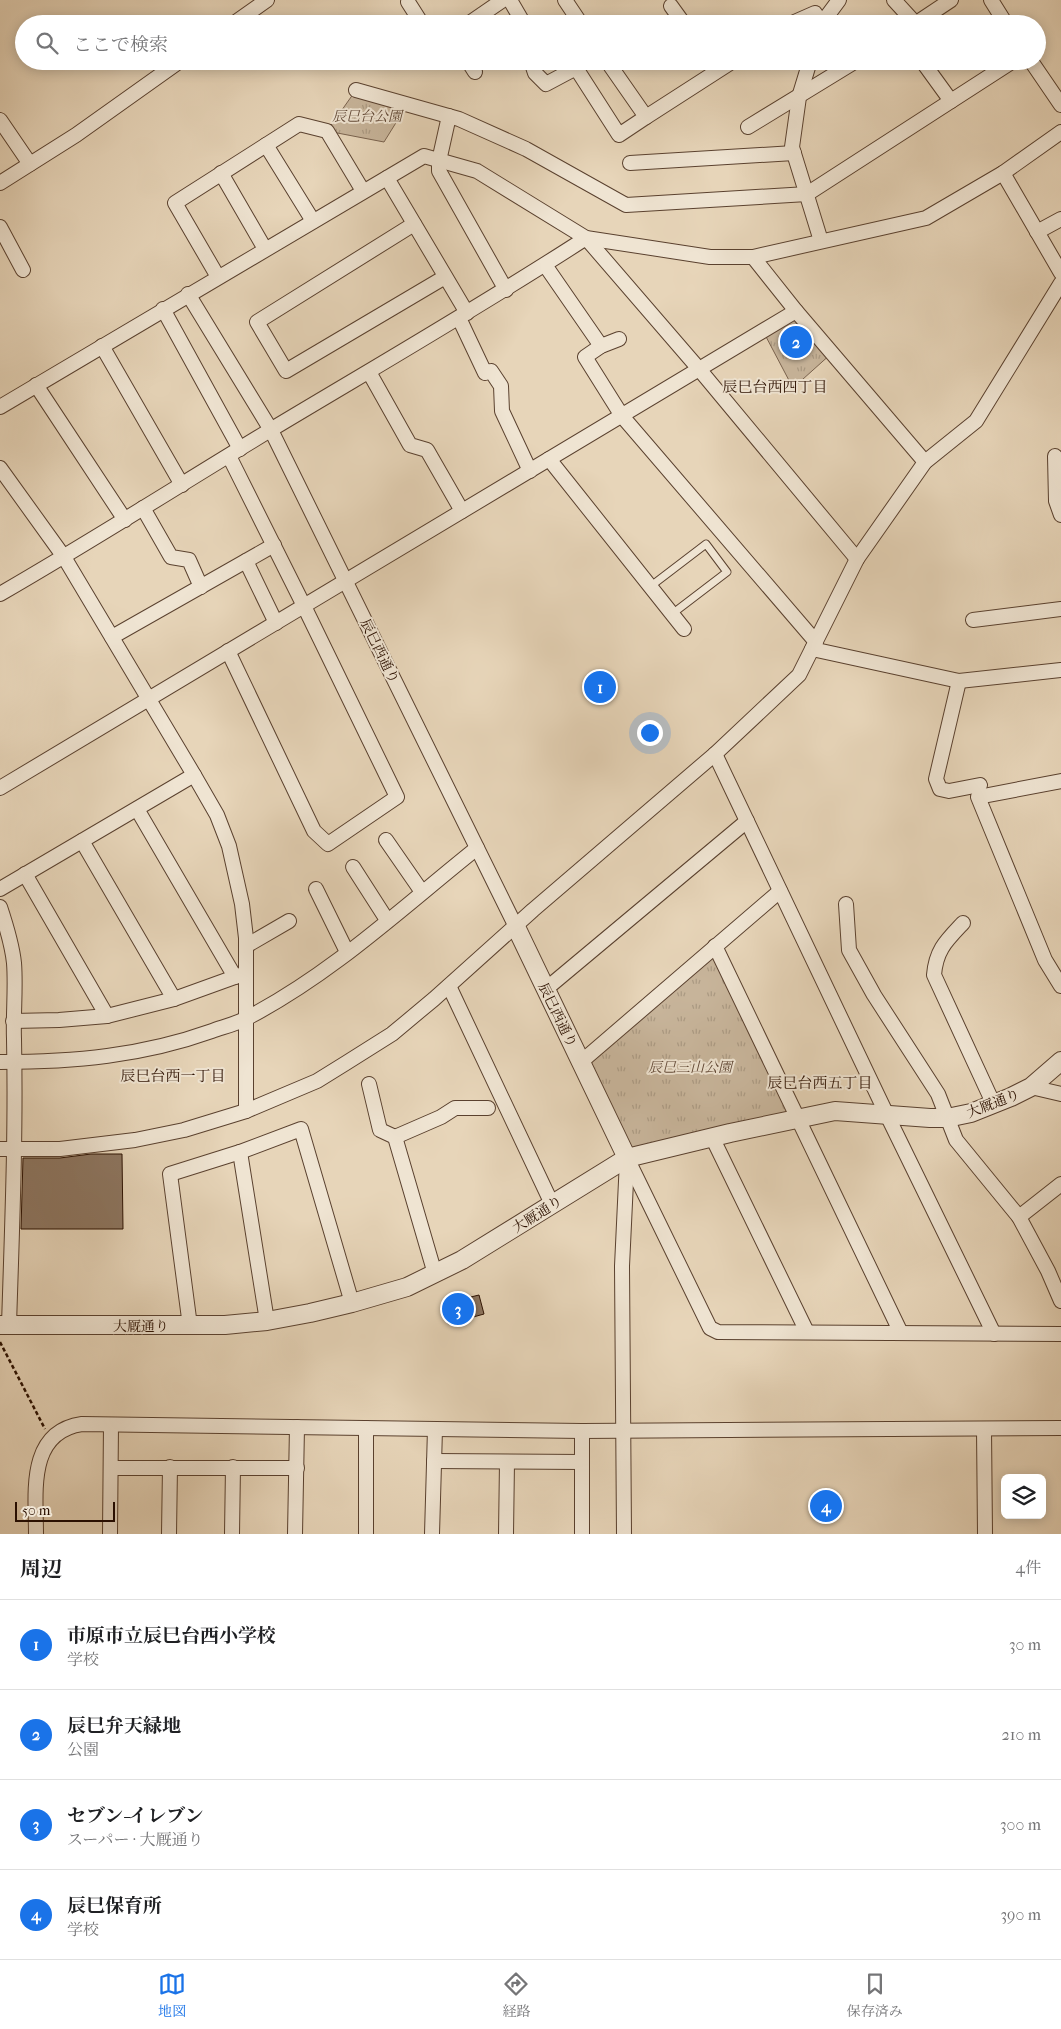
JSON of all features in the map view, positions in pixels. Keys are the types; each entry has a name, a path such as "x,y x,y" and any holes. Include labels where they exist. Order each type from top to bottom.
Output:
{"street":[{"path":"246,15 267,0"},
{"path":"481,15 503,0"},
{"path":"510,0 519,15"},
{"path":"565,0 575,15"},
{"path":"828,15 839,0"},
{"path":"894,0 907,15"},
{"path":"928,15 951,0"},
{"path":"990,0 1000,15"},
{"path":"408,2 416,15"},
{"path":"671,6 678,15"},
{"path":"0,183 76,135 167,70"},
{"path":"534,70 535,74 546,84 572,70"},
{"path":"577,70 619,134 646,118 710,70"},
{"path":"613,70 646,118"},
{"path":"807,70 799,97 792,147 821,240"},
{"path":"748,127 842,70"},
{"path":"929,70 951,101"},
{"path":"356,90 449,116 526,149 626,205 807,194 999,70"},
{"path":"1037,70 1061,105"},
{"path":"449,116 439,171 506,290"},
{"path":"0,120 30,164"},
{"path":"218,277 174,203 299,124 326,131 363,192"},
{"path":"0,594 506,290 586,238 710,257 753,257 821,240 926,218 1003,173 1061,132"},
{"path":"266,145 313,221"},
{"path":"630,163 794,153"},
{"path":"0,407 424,156 477,171 586,238 699,369 857,559"},
{"path":"221,173 265,249"},
{"path":"1003,173 1061,273"},
{"path":"387,178 445,277 463,316 485,373 492,371 501,386 502,411 530,471"},
{"path":"1037,232 1061,218"},
{"path":"414,224 256,322 286,371 445,277"},
{"path":"0,227 23,270"},
{"path":"753,257 796,311 925,462"},
{"path":"545,265 601,346"},
{"path":"7,1149 60,1149 135,1140 184,1130 246,1111 317,1081 392,1034 715,754 799,675 857,559 925,462 976,421 1061,283"},
{"name":"辰巳西通り","path":"188,294 271,430 516,927 627,1158"},
{"path":"163,309 234,452 274,545 397,797 328,844 314,831 228,651"},
{"path":"0,788 796,311"},
{"path":"619,339 601,346 585,357 622,416 814,646 959,681 1061,670"},
{"path":"102,346 182,485"},
{"path":"369,372 410,445 427,450 462,511"},
{"path":"36,385 125,520"},
{"path":"1054,456 1056,501 1061,515"},
{"path":"549,459 684,629"},
{"path":"1,473 64,557 194,774 217,815 229,846 242,904 246,946 241,975 246,1019 246,1111"},
{"path":"143,508 171,557 189,560 200,587"},
{"path":"112,637 274,545"},
{"path":"246,561 276,623"},
{"path":"973,620 1061,609"},
{"path":"959,681 936,779 940,789 949,791 980,784"},
{"path":"715,754 994,1334"},
{"path":"0,889 194,774"},
{"path":"1061,781 978,797 1045,960 1061,986"},
{"path":"136,808 241,975"},
{"path":"546,989 747,821"},
{"path":"386,840 422,892"},
{"path":"82,841 174,999"},
{"path":"7,1062 87,1059 132,1053 182,1041 246,1019 315,978 477,848"},
{"path":"353,867 387,920"},
{"path":"25,874 107,1016"},
{"path":"316,889 347,952"},
{"path":"581,1062 780,891"},
{"path":"846,904 849,950 874,995 938,1094 956,1140 1019,1217 1048,1271 1061,1301"},
{"path":"0,907 7,928 14,961 13,1021 7,1062 4,1325"},
{"path":"246,946 288,921"},
{"path":"963,923 943,944 935,960 934,975 994,1105"},
{"path":"715,946 901,1333"},
{"path":"13,1021 107,1016 174,999 241,975"},
{"path":"449,986 552,1204"},
{"name":"大厩通り","path":"4,1325 190,1326 267,1321 352,1303 407,1287 435,1274 484,1247 627,1158 712,1137 835,1111 947,1118 971,1113 994,1105 1031,1087 1061,1062"},
{"path":"369,1084 380,1130 395,1137 435,1274"},
{"path":"1031,1087 1061,1094"},
{"path":"395,1137 440,1117 455,1108 488,1108"},
{"path":"190,1326 170,1174 240,1152 301,1129 352,1303"},
{"path":"712,1137 807,1332"},
{"path":"240,1152 267,1321"},
{"path":"627,1158 710,1328 718,1332 1061,1334"},
{"path":"624,1534 622,1266 627,1158"},
{"path":"1019,1217 1061,1184"},
{"path":"110,1425 110,1534"},
{"path":"36,1534 38,1462 43,1451 51,1441 70,1426 582,1431 622,1429 1061,1428"},
{"path":"295,1534 297,1427"},
{"path":"366,1428 366,1534"},
{"path":"432,1534 435,1429"},
{"path":"984,1429 984,1534"},
{"path":"582,1431 582,1534"},
{"path":"434,1461 582,1462"},
{"path":"506,1534 507,1462"},
{"path":"170,1467 170,1534"},
{"path":"232,1534 233,1467"},
{"path":"111,1468 297,1468"}],"lane":[{"path":"650,586 706,544 727,572 672,614"}],"path":[{"path":"0,1342 51,1441"}],"green space":[{"name":"辰巳台公園","path":"356,90 407,105 384,142 327,131"},
{"path":"796,311 832,353 793,388 763,331"},
{"name":"辰巳三山公園","path":"715,946 798,1119 627,1158 581,1062"}],"building":[{"path":"91,1154 122,1154 123,1229 21,1229 23,1158 60,1158"},
{"path":"479,1295 484,1314 448,1324 442,1304"}],"place":[{"name":"辰巳弁天緑地","path":"796,342"},
{"name":"市原市立辰巳台西小学校","path":"600,687"},
{"name":"セブン-イレブン","path":"458,1309"},
{"name":"辰巳保育所","path":"826,1506"}],"district":[{"name":"辰巳台西四丁目","path":"775,387"},
{"name":"辰巳台西一丁目","path":"173,1076"},
{"name":"辰巳台西五丁目","path":"820,1083"}]}
